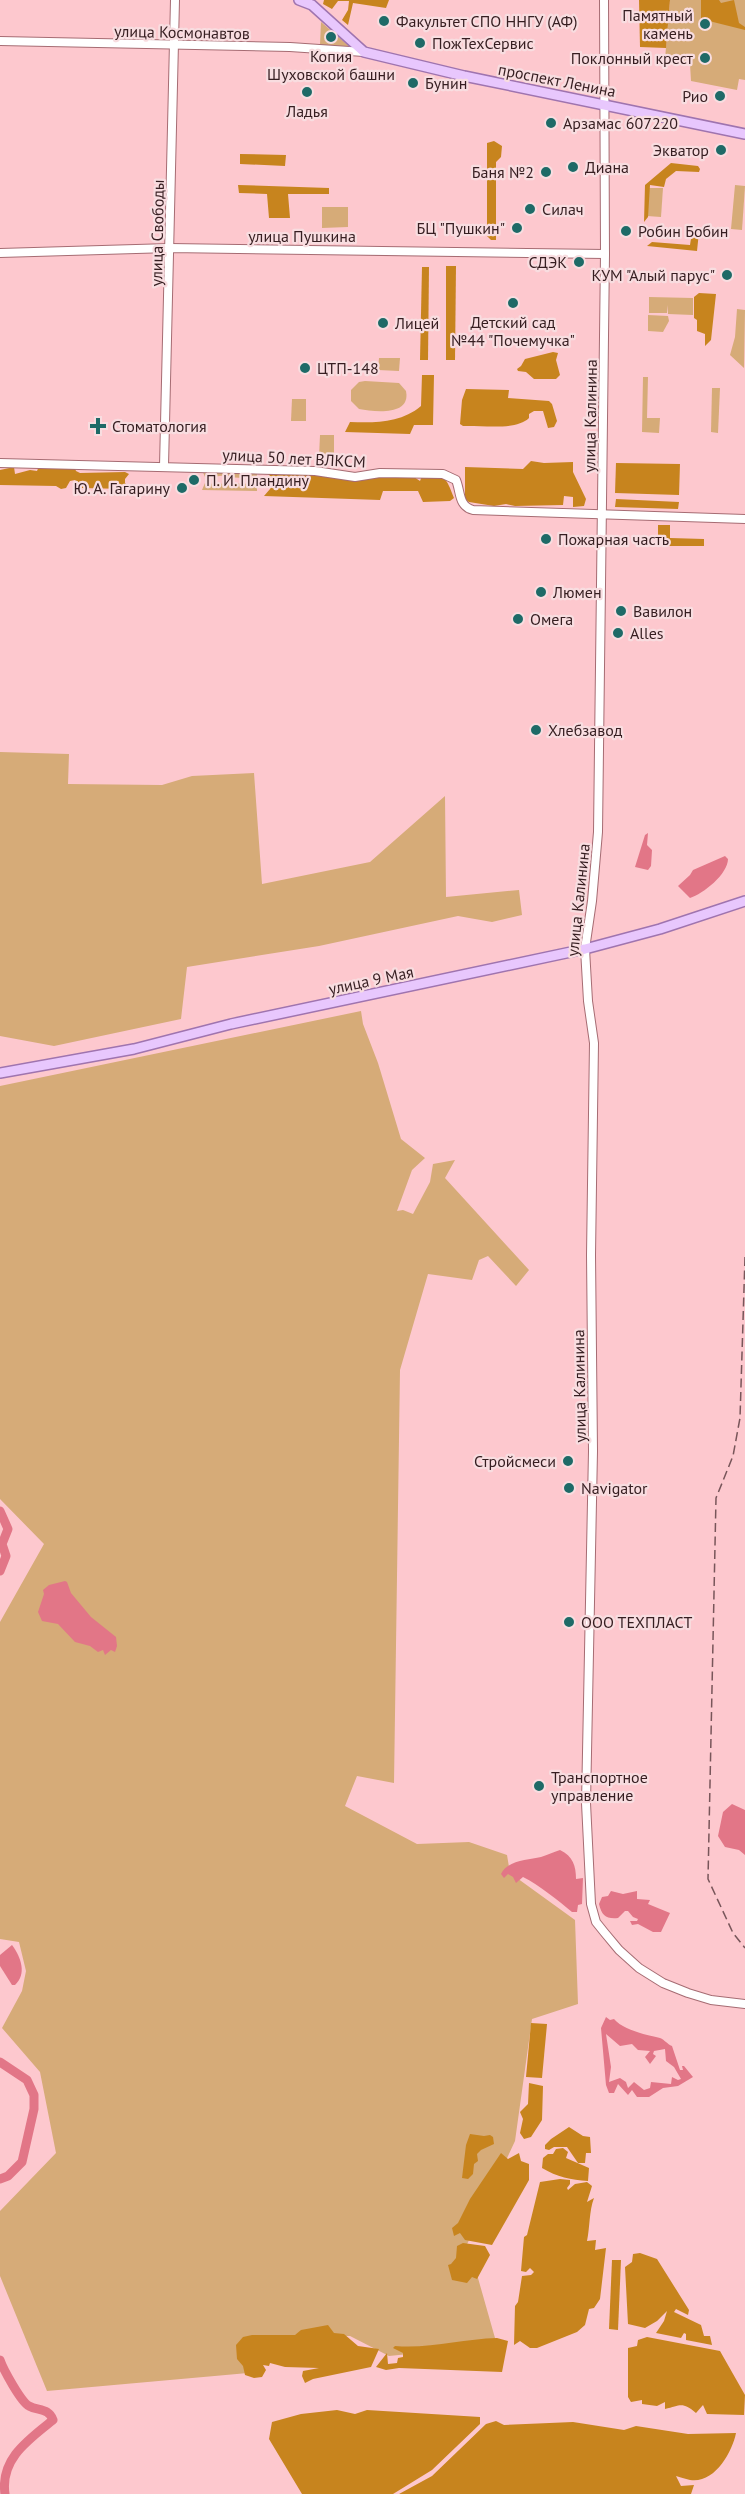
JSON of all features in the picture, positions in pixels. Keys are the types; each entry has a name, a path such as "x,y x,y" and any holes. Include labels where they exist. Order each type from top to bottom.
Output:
{"main road":[{"path":"299,0 312,5 364,52"},
{"name":"проспект Ленина","path":"364,52 464,76 745,134"},
{"name":"улица 9 Мая","path":"0,1073 134,1049 231,1024 585,950 660,929 745,901"}],"street":[{"name":"улица Свободы","path":"164,466 175,0"},
{"name":"улица Калинина","path":"604,0 605,254 598,832 585,950 588,1001 594,1043 591,1255 593,1451 587,1716 591,1904 596,1922 619,1950 639,1968 663,1983 711,2000 745,2004"},
{"name":"улица Космонавтов","path":"0,41 316,48 364,52"},
{"name":"улица Пушкина","path":"0,253 170,248 605,254"},
{"name":"улица 50 лет ВЛКСМ","path":"0,463 315,471 355,477 380,473 443,474 456,480 461,502 467,508 602,516 745,519"}],"shaded area":[{"path":"324,0 389,0 386,8 353,3 348,25 342,20 348,10 349,1 338,1 332,9 323,4"},
{"path":"639,0 670,0 666,48 640,47"},
{"path":"670,0 745,0 745,80 739,79 737,90 691,81 690,64 665,59"},
{"path":"701,0 719,0 721,3 734,0 739,23 745,27 745,30 701,19"},
{"path":"321,22 350,47 320,45"},
{"path":"494,141 502,146 501,157 496,162 496,240 491,240 487,236 487,143"},
{"path":"240,154 286,155 285,166 240,164"},
{"path":"671,163 698,166 700,169 699,172 676,171 666,179 664,187 650,185 648,217 644,222 645,185"},
{"path":"238,185 329,188 329,194 288,194 290,218 269,218 267,194 239,193"},
{"path":"735,185 745,186 742,230 731,229"},
{"path":"649,188 663,188 661,217 647,216"},
{"path":"322,207 348,207 348,227 322,228"},
{"path":"692,232 699,232 697,251 647,246 652,242 690,245"},
{"path":"446,266 456,266 455,360 446,360"},
{"path":"422,267 429,267 428,360 420,360"},
{"path":"699,293 716,294 711,340 705,346 705,334 697,331 697,320 694,318 694,297"},
{"path":"649,297 693,298 693,315 668,314 668,305 667,313 649,313"},
{"path":"737,309 745,310 744,368 730,355 735,337"},
{"path":"648,315 668,316 669,321 663,332 648,331"},
{"path":"553,352 558,353 556,360 560,375 556,379 534,379 526,372 518,371 517,369 525,359"},
{"path":"379,358 400,358 399,371 378,370"},
{"path":"422,375 434,375 433,425 414,425 410,434 345,432 350,422 378,422 396,419 413,412 421,406"},
{"path":"643,377 648,377 647,418 660,418 659,433 642,432"},
{"path":"359,382 399,383 406,391 403,405 382,411 359,409 351,401 351,390"},
{"path":"712,388 720,388 718,433 711,432"},
{"path":"466,389 509,390 508,398 549,401 557,421 554,427 548,428 543,411 534,411 529,414 529,418 516,425 463,426 460,424 462,400"},
{"path":"292,399 306,399 306,421 291,421"},
{"path":"320,435 334,435 334,457 319,457"},
{"path":"531,461 573,462 573,472 586,499 584,506 573,507 573,497 564,496 563,505 515,506 506,504 494,506 469,502 465,499 465,467 523,469"},
{"path":"616,463 680,464 679,495 615,493"},
{"path":"39,466 74,466 80,473 125,472 129,474 125,479 128,486 127,489 82,488 75,480 70,481 66,488 61,489 56,486 0,485 0,470 14,467 15,474 30,470 37,471"},
{"path":"202,470 257,471 257,479 228,477 227,475 205,477"},
{"path":"270,471 414,477 420,481 422,476 436,476 444,478 454,498 450,501 423,502 418,491 383,491 380,500 264,496 276,482 268,474"},
{"path":"205,483 211,485 212,483 216,485 220,483 224,485 227,483 257,484 257,491 202,490"},
{"path":"616,499 679,502 678,509 615,507"},
{"path":"658,525 670,525 670,538 704,539 704,546 658,546"},
{"path":"0,752 69,754 68,784 162,785 192,776 254,773 262,884 370,862 445,796 446,897 519,890 522,915 492,922 458,916 319,946 187,967 181,1019 54,1046 0,1036"},
{"path":"648,833 647,845 652,850 651,866 648,870 635,867 645,835"},
{"path":"725,856 728,859 724,871 714,883 701,892 690,898 678,886 693,870"},
{"path":"361,1011 363,1024 378,1063 401,1139 425,1158 412,1170 397,1211 403,1210 413,1214 430,1182 433,1164 455,1160 445,1178 529,1270 516,1286 488,1256 479,1260 472,1280 428,1274 400,1370 394,1783 357,1776 345,1806 417,1844 469,1842 507,1855 510,1873 575,1920 578,2004 532,2019 515,2141 456,2268 476,2271 497,2345 389,2356 350,2336 250,2336 248,2373 47,2391 0,2276 0,2211 56,2153 40,2072 2,2028 22,1991 26,1971 19,1942 0,1939 0,1622 44,1544 0,1499 0,1086"},
{"path":"65,1581 71,1593 91,1617 116,1637 115,1652 111,1650 105,1655 103,1650 98,1652 90,1646 75,1642 58,1624 42,1621 38,1612 44,1594 43,1590 49,1585"},
{"path":"732,1804 745,1810 745,1855 739,1850 725,1847 718,1836 723,1812"},
{"path":"560,1850 573,1862 576,1879 583,1878 582,1904 578,1905 577,1912 572,1912 523,1877 516,1883 508,1874 504,1878 501,1874 513,1863"},
{"path":"611,1891 623,1894 637,1891 637,1899 650,1900 648,1904 670,1913 661,1932 653,1932 638,1924 632,1925 630,1921 638,1919 628,1911 618,1918 605,1916 599,1904 602,1897 608,1896"},
{"path":"12,1945 18,1955 22,1971 15,1985 12,1985 0,1966 0,1955"},
{"path":"606,2017 610,2020 614,2019 629,2029 662,2039 672,2046 680,2070 683,2070 682,2066 684,2066 693,2077 678,2086 663,2088 649,2097 637,2097 632,2090 628,2095 618,2084 614,2093 609,2093 606,2085 601,2028","holes":["606,2034 620,2046 632,2044 638,2050 650,2051 645,2057 650,2064 656,2056 653,2054 654,2051 665,2049 666,2061 674,2067 681,2079 672,2077 671,2084 651,2082 650,2088 644,2090 634,2082 628,2088 626,2082 620,2078 609,2082 611,2067"]},
{"path":"531,2023 547,2024 542,2078 526,2077"},
{"path":"529,2083 543,2086 542,2120 531,2137 524,2139 520,2133 523,2119 520,2112 528,2104"},
{"path":"569,2127 583,2136 590,2137 591,2153 586,2153 585,2163 578,2163 567,2147 545,2149 545,2145 551,2139"},
{"path":"470,2134 490,2135 493,2137 494,2144 477,2154 478,2161 474,2164 473,2174 468,2179 462,2178 466,2145"},
{"path":"563,2148 568,2152 566,2158 589,2168 588,2181 564,2178 542,2168 543,2158 548,2154 553,2154 556,2149"},
{"path":"501,2153 508,2159 519,2153 521,2161 529,2164 529,2180 492,2245 465,2240 460,2233 454,2236 452,2228 458,2223 470,2199"},
{"path":"570,2180 568,2190 575,2184 587,2182 592,2186 587,2202 594,2198 587,2241 596,2240 595,2250 606,2248 600,2299 594,2308 589,2309 585,2325 577,2332 537,2348 530,2348 520,2341 514,2345 515,2306 518,2302 522,2276 531,2275 534,2272 530,2268 526,2272 521,2271 524,2237 527,2235 540,2182"},
{"path":"463,2243 485,2246 490,2255 477,2279 472,2277 467,2283 452,2280 448,2265 456,2258 457,2246"},
{"path":"640,2253 657,2259 689,2310 688,2315 676,2309 674,2312 701,2325 704,2336 710,2336 712,2345 686,2340 684,2333 681,2338 656,2333 667,2311 645,2328 628,2324 625,2267 632,2262 633,2254"},
{"path":"612,2260 621,2260 618,2330 609,2329"},
{"path":"328,2325 334,2333 344,2334 358,2346 379,2349 371,2367 313,2379 305,2383 302,2376 303,2371 319,2368 285,2367 270,2363 269,2366 263,2365 266,2370 262,2377 254,2378 245,2375 243,2366 237,2359 236,2345 243,2337 295,2335 301,2330"},
{"path":"647,2337 720,2351 745,2395 744,2415 707,2414 703,2405 696,2413 684,2406 665,2409 665,2402 657,2406 642,2404 642,2400 631,2402 628,2397 628,2348 637,2346 638,2340"},
{"path":"497,2338 508,2341 502,2372 399,2368 386,2370 376,2367 387,2353 388,2364 397,2363 398,2358 403,2357 403,2353 393,2348 395,2346 408,2347"},
{"path":"337,2410 355,2414 367,2410 480,2417 480,2424 432,2470 393,2494 302,2494 269,2439 272,2422 301,2414"},
{"path":"496,2421 504,2425 573,2422 624,2430 636,2426 688,2434 736,2433 726,2458 714,2472 699,2480 676,2476 681,2486 694,2485 691,2494 399,2494 432,2476 486,2424"}],"waterway":[{"path":"0,1511 8,1529 2,1544 6,1556 0,1571"},
{"path":"0,2062 27,2080 34,2095 34,2109 22,2162 8,2176 0,2179"},
{"path":"0,2360 13,2385 26,2403 32,2408 49,2413 53,2420 34,2435 11,2460 7,2470 5,2494"}],"railway":[{"path":"745,1257 740,1418 733,1456 716,1498 708,1879 733,1933 745,1948"}],"place":[{"name":"Факультет СПО ННГУ (АФ)","path":"384,21"},
{"name":"Памятный камень","path":"705,24"},
{"name":"Копия Шуховской башни","path":"331,37"},
{"name":"ПожТехСервис","path":"420,43"},
{"name":"Поклонный крест","path":"705,58"},
{"name":"Бунин","path":"413,83"},
{"name":"Ладья","path":"307,92"},
{"name":"Рио","path":"720,96"},
{"name":"Арзамас 607220","path":"551,123"},
{"name":"Экватор","path":"721,150"},
{"name":"Диана","path":"573,167"},
{"name":"Баня №2","path":"546,172"},
{"name":"Силач","path":"530,209"},
{"name":"БЦ \"Пушкин\"","path":"517,228"},
{"name":"Робин Бобин","path":"626,231"},
{"name":"СДЭК","path":"579,262"},
{"name":"КУМ \"Алый парус\"","path":"727,275"},
{"name":"Детский сад №44 \"Почемучка\"","path":"513,303"},
{"name":"Лицей","path":"383,323"},
{"name":"ЦТП-148","path":"305,368"},
{"name":"Стоматология","path":"98,426"},
{"name":"П. И. Пландину","path":"194,480"},
{"name":"Ю. А. Гагарину","path":"182,488"},
{"name":"Пожарная часть","path":"546,539"},
{"name":"Люмен","path":"541,592"},
{"name":"Вавилон","path":"621,611"},
{"name":"Омега","path":"518,619"},
{"name":"Alles","path":"618,633"},
{"name":"Хлебзавод","path":"536,730"},
{"name":"Стройсмеси","path":"568,1461"},
{"name":"Navigator","path":"569,1488"},
{"name":"ООО ТЕХПЛАСТ","path":"569,1622"},
{"name":"Транспортное управление","path":"539,1786"}]}
